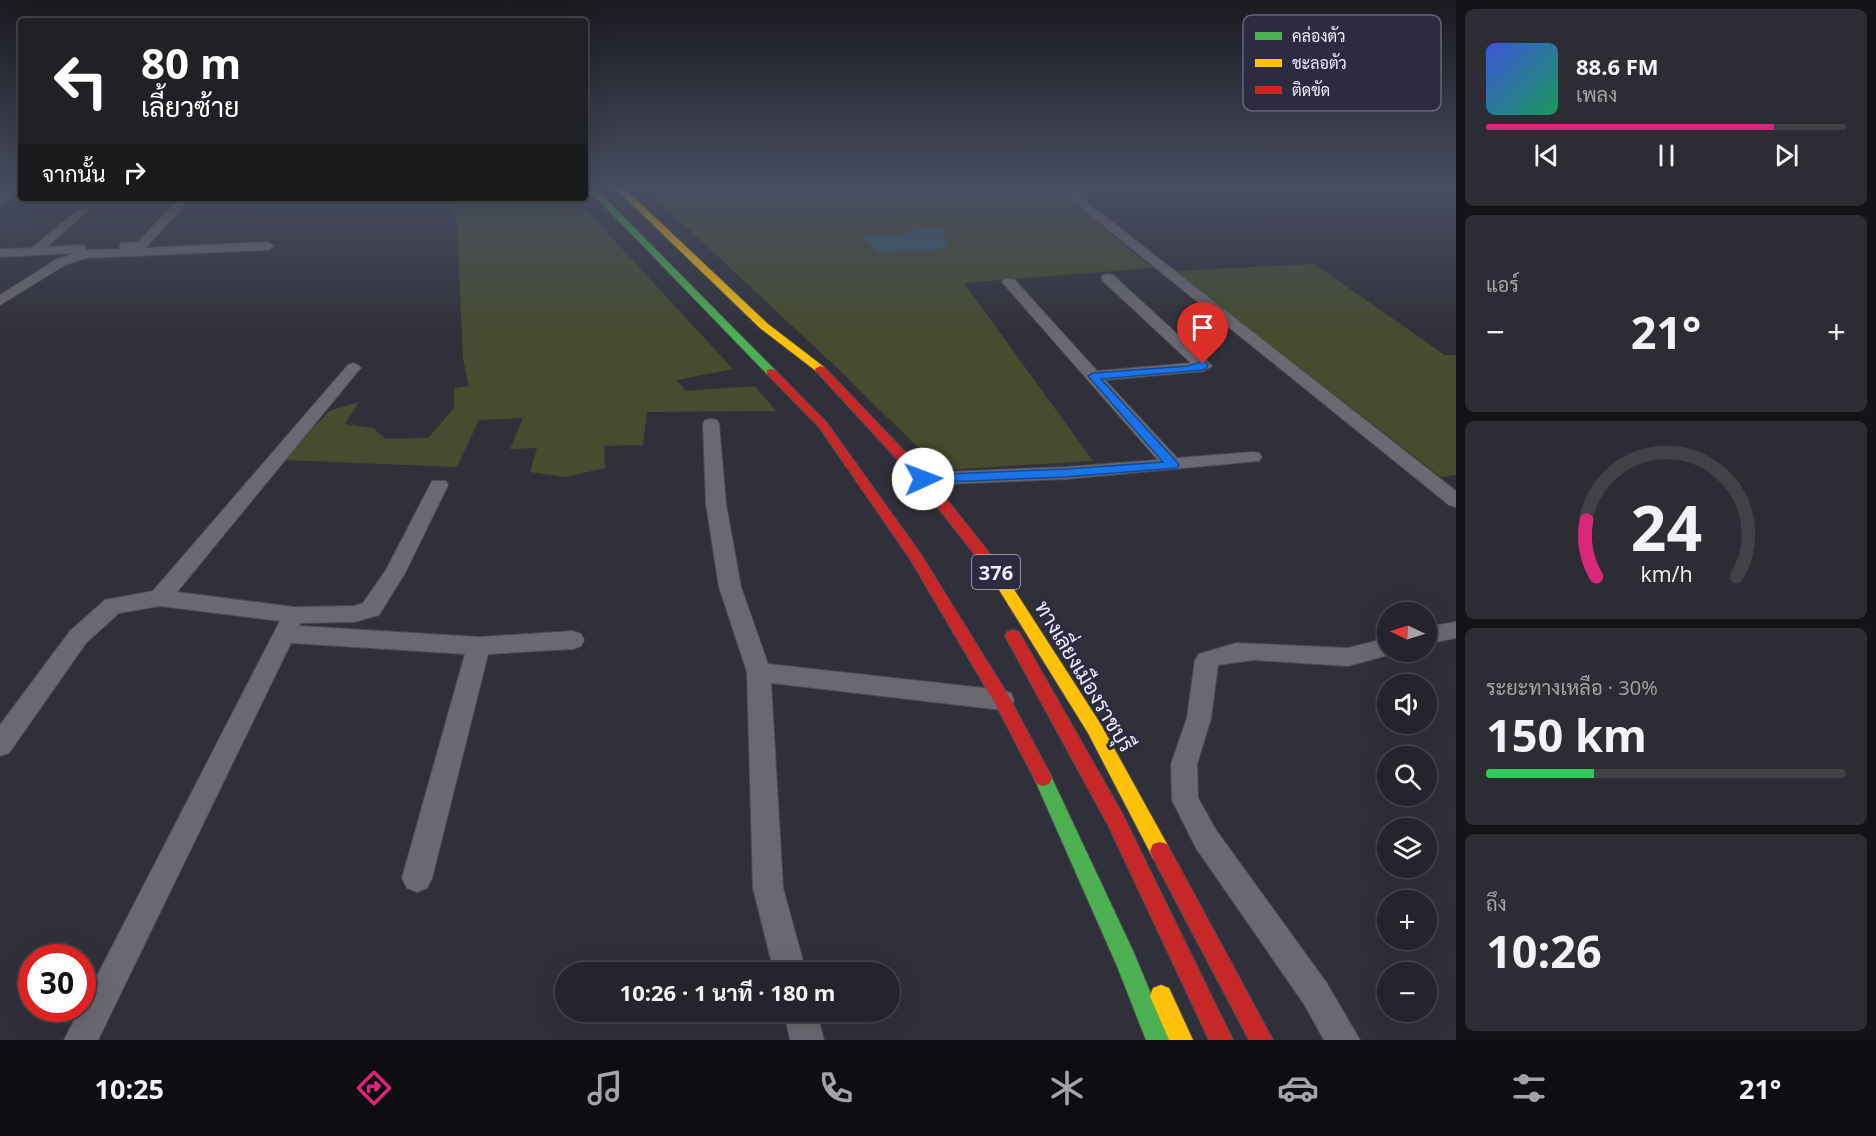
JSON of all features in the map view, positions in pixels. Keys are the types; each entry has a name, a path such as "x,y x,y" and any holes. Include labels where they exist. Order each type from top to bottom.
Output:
{"main road":[{"path":"622,238 643,260 775,373"},
{"name":"376","path":"640,238 824,425 898,511 939,568"},
{"name":"ทางเลี่ยงเมืองราชบุรี","path":"671,238 764,326 886,459"},
{"path":"720,265 826,373"},
{"name":"ทางเลี่ยงเมืองราชบุรี","path":"764,326 826,373 923,479 997,573 1094,728 1261,1040"},
{"name":"376","path":"824,425 915,556 1002,700 1058,808 1126,961 1158,1040"},
{"name":"ทางเลี่ยงเมืองราชบุรี","path":"1007,626 1031,664 1115,819 1221,1040"},
{"path":"1004,676 1031,726"},
{"path":"1047,756 1062,785"},
{"path":"1157,988 1181,1040"}],"street":[{"path":"34,252 51,238"},
{"path":"0,254 141,245 148,238"},
{"path":"1124,238 1456,501"},
{"path":"0,301 62,262 86,254 268,246"},
{"path":"1093,376 1204,366 1108,278"},
{"path":"1009,282 1173,465"},
{"path":"160,598 353,368"},
{"path":"711,424 716,504 730,587 759,672 768,888 787,962"},
{"path":"923,479 1066,473 1253,457"},
{"path":"289,625 371,609 395,573 439,485"},
{"path":"0,745 78,637 113,606 160,598 289,625 479,646 573,640"},
{"path":"81,1040 289,625"},
{"path":"1437,634 1456,630"},
{"path":"417,878 479,646"},
{"path":"1343,1040 1315,993 1206,839 1185,800 1184,764 1200,718 1207,660 1218,654 1255,652 1344,658 1377,651"},
{"path":"759,672 1002,700"}],"green space":[{"path":"458,238 612,238 733,369 677,380 686,391 755,386 776,411 647,412 643,445 604,446 605,468 566,477 530,472 537,448 510,449 523,418 479,420 457,467 283,460 329,411 359,402 345,424 373,428 386,439 428,438 454,408 454,388 469,386 463,359"},
{"path":"698,238 1115,238 1153,268 964,283 1093,461 941,470 837,368"},
{"path":"1314,264 1445,355 1456,355 1456,475 1441,477 1174,271"}],"water":[{"path":"863,238 945,238 948,246 934,251 878,252"}],"traffic: fast":[{"path":"639,238 771,372"},
{"path":"1043,778 1126,961 1158,1040"}],"traffic: slow":[{"path":"671,238 764,326 820,369"},
{"path":"990,564 1094,728 1160,851"},
{"path":"1161,996 1181,1040"}],"traffic: jam":[{"path":"820,369 923,479 990,564"},
{"path":"771,372 823,425 915,556 1002,700 1043,778"},
{"path":"1013,636 1115,819 1221,1040"},
{"path":"1160,851 1261,1040"}],"route":[{"path":"923,479 1066,473 1173,465 1093,376 1198,368 1204,366 1203,364"}]}
